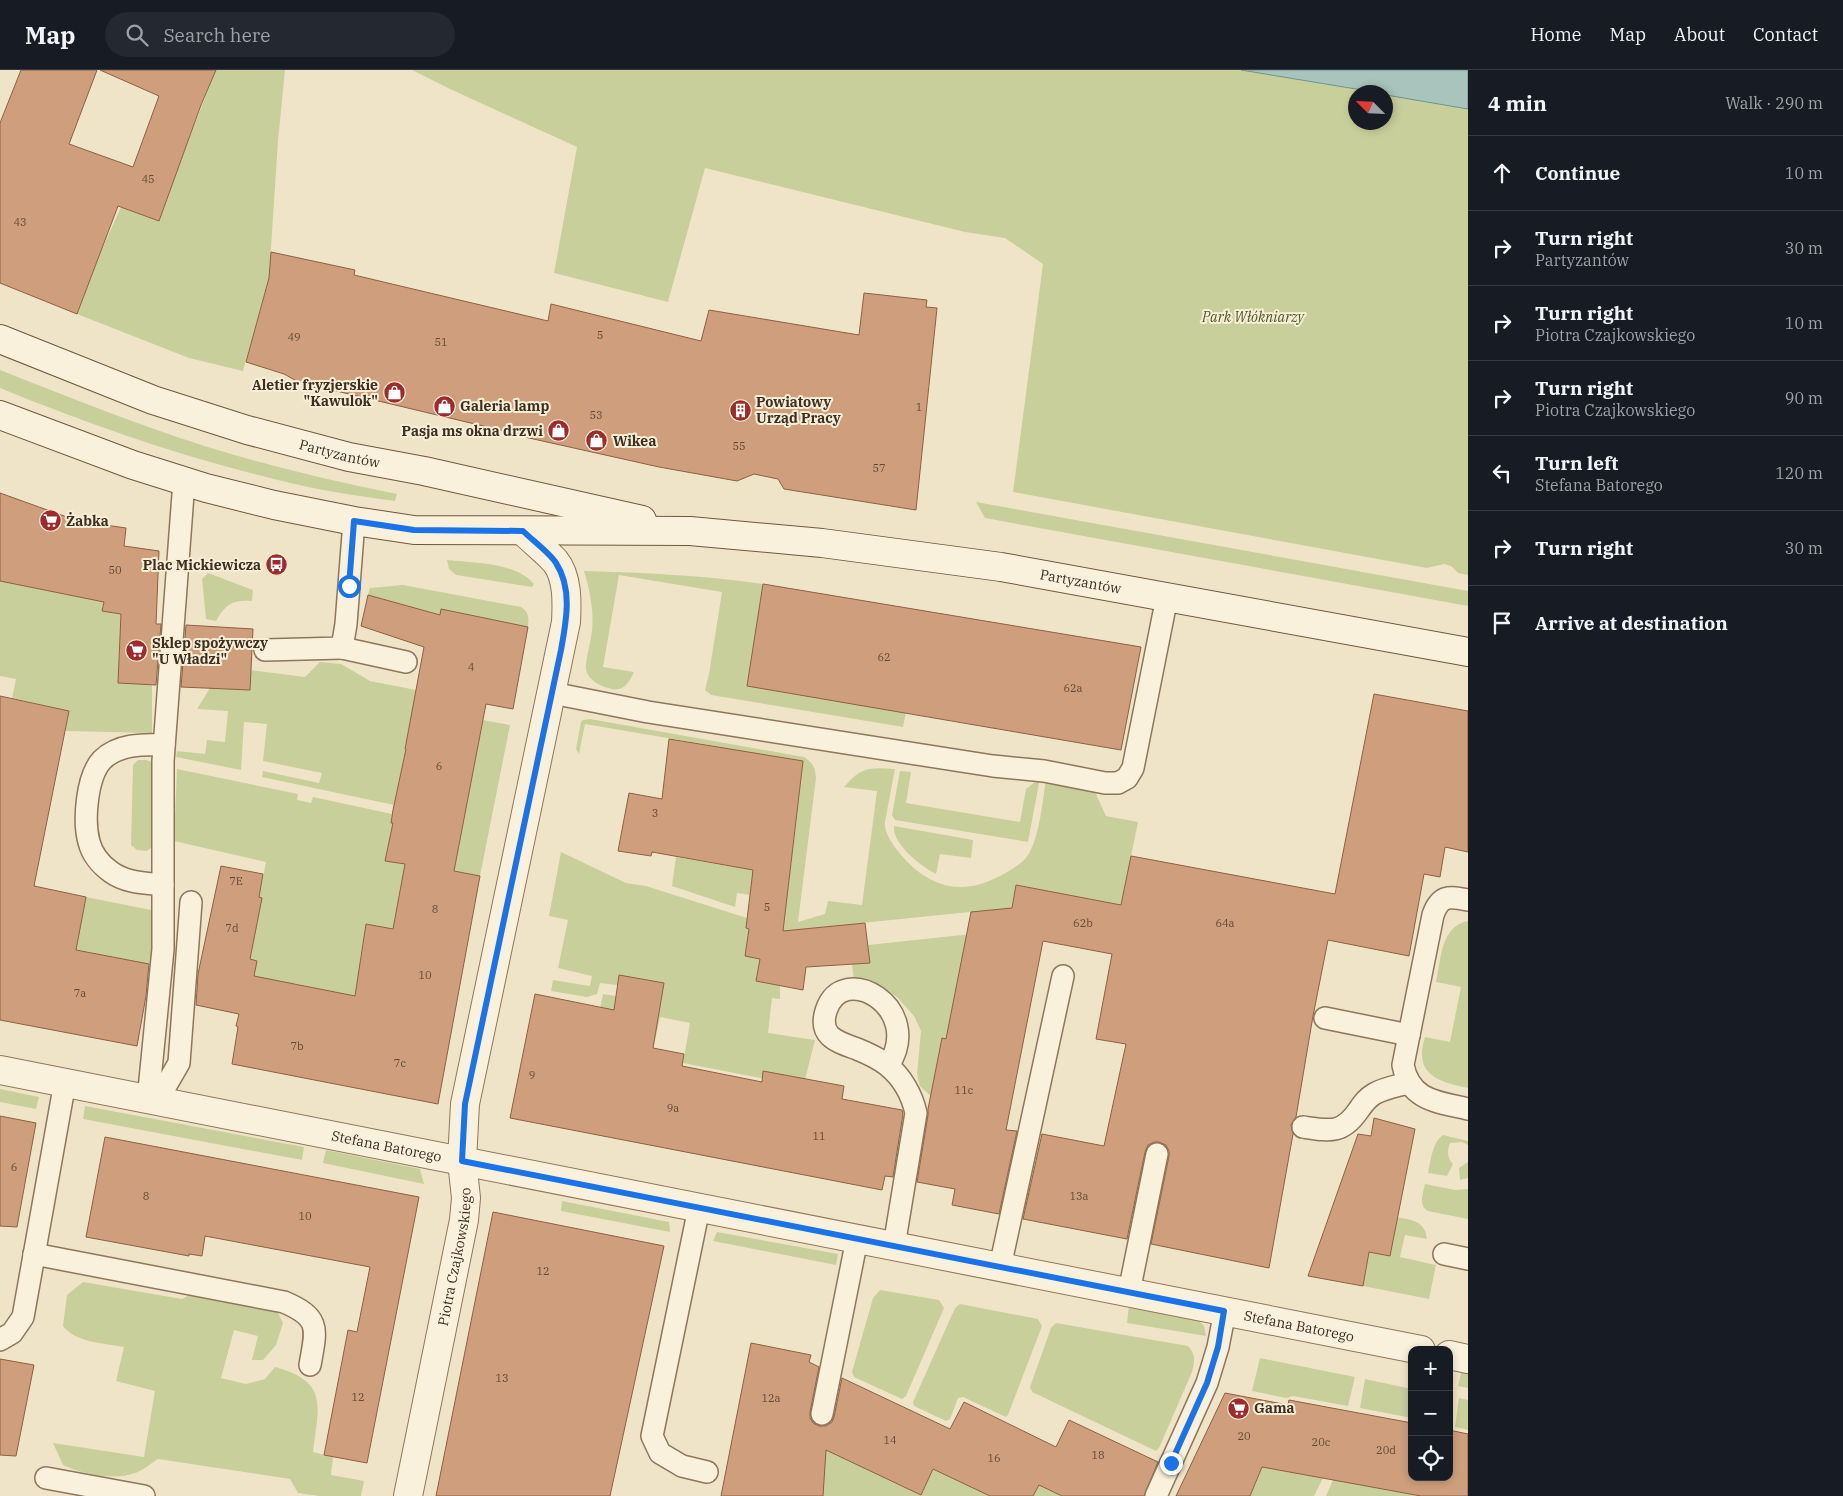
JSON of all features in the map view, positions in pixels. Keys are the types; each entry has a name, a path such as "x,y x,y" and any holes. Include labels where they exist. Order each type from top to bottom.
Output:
{"street":[{"name":"Partyzantów","path":"0,339 153,400 247,430 349,457 424,471 690,531"},
{"name":"Partyzantów","path":"0,415 82,446 206,488 274,505 354,521 414,530 690,531 822,543 949,559 1468,652"},
{"name":"Piotra Czajkowskiego","path":"408,1496 464,1220 466,1198 462,1161 465,1104 566,622 567,600 564,583 556,562 523,531"},
{"name":"Stefana Batorego","path":"0,1070 1408,1347"},
{"path":"1453,1356 1468,1359"}],"lane":[{"path":"153,1101 163,949 164,745 184,481"},
{"path":"342,648 346,624 354,521"},
{"path":"552,693 678,717 965,762 1044,771 1105,783 1118,783 1127,778 1133,768 1167,597"},
{"path":"265,650 342,648 406,662"},
{"path":"163,885 126,880 111,872 97,859 89,841 86,810 92,779 102,761 113,752 129,746 144,744 164,745"},
{"path":"1468,900 1449,897 1437,904 1433,915 1403,1065 1408,1083 1415,1091 1434,1101 1468,1109"},
{"path":"153,1101 179,1062 191,902"},
{"path":"1000,1267 1063,976"},
{"path":"1325,1018 1409,1035"},
{"path":"888,1066 905,1085 912,1098 916,1113 894,1246"},
{"path":"0,1340 12,1333 23,1317 65,1082"},
{"path":"1304,1127 1326,1131 1344,1127 1351,1121 1366,1100 1375,1093 1408,1083"},
{"path":"1129,1292 1157,1154"},
{"path":"699,1208 652,1436 660,1453 682,1466 707,1472"},
{"path":"822,1414 857,1239"},
{"path":"34,1254 284,1302 308,1314 314,1324 314,1344 310,1365"},
{"path":"1444,1254 1468,1259"},
{"path":"1156,1496 1207,1383 1218,1347 1224,1311"},
{"path":"46,1478 144,1496"}],"green space":[{"path":"216,70 285,70 278,141 269,278 243,371 189,358 77,314 102,249 121,207 159,220"},
{"name":"Park Włókniarzy","path":"412,70 1241,70 1348,88 1348,130 1393,130 1393,96 1468,109 1468,575 1458,573 1451,566 1444,564 1427,568 1013,492 1043,264 1005,238 965,232 705,168 668,302 554,273 577,147"},
{"path":"0,370 118,416 208,447 278,467 397,494 395,501 308,487 269,478 152,444 76,418 0,388"},
{"path":"976,502 1468,591 1468,606 985,518"},
{"path":"447,560 481,563 516,571 534,584 532,587 456,575 449,569"},
{"path":"584,571 696,576 763,584 747,686 906,712 903,727 711,695 705,690 722,592 619,575 603,667 634,672 628,682 620,689 616,690 600,685 592,680 586,669 592,631 592,608"},
{"path":"208,573 253,590 252,601 234,602 223,611 216,621 206,619 202,579"},
{"path":"0,581 68,595 106,589 102,611 121,614 118,682 152,685 152,733 65,731 69,711 12,698 16,679 0,676"},
{"path":"403,585 521,607 528,616 528,627 441,609 437,633 390,601 368,595 370,588"},
{"path":"320,662 341,664 370,681 416,690 405,749 407,749 394,805 262,777 263,771 319,783 322,773 263,761 267,724 244,722 241,770 176,757 177,751 205,754 207,740 225,742 228,711 197,709 210,688 250,690 251,670 305,677"},
{"path":"590,719 804,757 810,761 816,778 798,922 825,914 828,901 862,905 877,791 844,787 855,775 866,770 878,768 895,769 885,824 887,834 894,846 913,867 935,882 947,886 973,886 986,882 1000,876 1025,859 1034,843 1037,832 1046,778 1093,788 1106,816 1138,822 1121,905 1016,885 1007,932 956,988 951,1015 955,1041 942,1038 934,1099 920,1086 917,1074 921,1031 914,1016 898,998 887,990 854,979 852,964 870,963 868,945 972,934 970,912 783,931 803,761 585,724 579,754 576,749 581,722"},
{"path":"483,720 510,725 480,876 454,871"},
{"path":"138,760 152,762 151,848 147,851 137,850 131,845 133,765"},
{"path":"177,769 298,794 297,800 311,803 313,797 392,814 391,822 393,823 385,861 414,866 401,887 393,929 366,924 360,960 391,966 389,1011 339,993 292,983 253,982 257,961 250,959 262,898 259,897 266,862 174,841"},
{"path":"900,771 911,772 906,803 1020,822 1026,789 1040,778 1028,842 895,820 892,815"},
{"path":"894,826 973,840 971,858 940,854 936,874 923,866 902,847 895,833"},
{"path":"561,852 626,883 646,886 747,918 746,928 749,929 745,956 760,959 756,980 780,985 780,999 772,998 768,1033 815,1040 802,1091 775,1081 683,1063 690,1023 660,1017 651,1060 593,1043 603,994 660,1003 664,983 619,975 617,985 600,983 597,994 587,997 551,991 553,980 590,986 592,976 558,968 568,920 549,916"},
{"path":"676,857 734,867 757,863 750,895 737,893 735,907 672,886"},
{"path":"86,897 151,910 152,965 24,940 82,918"},
{"path":"1468,921 1468,1088 1447,1083 1431,1074 1425,1068 1422,1060 1422,1050 1425,1037 1450,1042 1461,987 1436,982 1443,946 1447,937 1459,924"},
{"path":"0,1089 39,1097 36,1109 0,1102"},
{"path":"85,1106 304,1147 302,1160 83,1119"},
{"path":"1443,1135 1468,1141 1468,1145 1462,1142 1450,1143 1448,1154 1453,1164 1447,1176 1428,1173 1434,1147"},
{"path":"326,1150 420,1169 424,1184 323,1163"},
{"path":"1468,1162 1468,1178 1460,1180 1459,1168"},
{"path":"1425,1184 1455,1190 1468,1189 1468,1219 1425,1209 1422,1199"},
{"path":"562,1201 669,1222 670,1232 561,1211"},
{"path":"1386,1216 1412,1220 1418,1223 1425,1232 1427,1239 1405,1235 1400,1257 1436,1265 1429,1299 1363,1286 1369,1252 1379,1254"},
{"path":"717,1232 838,1254 836,1265 713,1241"},
{"path":"83,1282 182,1299 193,1293 267,1308 278,1313 283,1323 276,1345 263,1360 252,1360 258,1336 234,1330 221,1378 246,1384 265,1379 275,1367 293,1373 305,1380 313,1389 318,1409 313,1452 333,1457 331,1475 364,1481 361,1496 319,1496 298,1493 290,1479 158,1459 138,1472 118,1476 89,1474 63,1465 53,1443 144,1457 155,1391 116,1381 124,1347 83,1339 75,1336 63,1326 67,1295"},
{"path":"880,1290 939,1300 944,1308 906,1396 902,1399 854,1377 852,1372 873,1298"},
{"path":"960,1304 1038,1319 1042,1326 1006,1417 963,1397 958,1398 950,1419 946,1421 914,1406 913,1402 955,1308"},
{"path":"1129,1305 1197,1319 1204,1326 1206,1336 1127,1323"},
{"path":"1056,1323 1188,1346 1191,1349 1194,1358 1192,1372 1156,1451 1032,1392 1030,1387 1051,1328"},
{"path":"1260,1358 1355,1377 1348,1406 1293,1396 1286,1398 1252,1391"},
{"path":"1462,1369 1468,1370 1468,1388 1458,1386"},
{"path":"1365,1379 1408,1388 1408,1417 1360,1408"},
{"path":"847,1383 859,1386 829,1451 921,1495 933,1469 990,1496 786,1496 802,1415 827,1426"},
{"path":"1459,1398 1468,1400 1468,1430 1455,1427"},
{"path":"1262,1467 1323,1478 1314,1496 1250,1496"},
{"path":"1333,1480 1421,1496 1326,1496"},
{"path":"1039,1485 1062,1496 1033,1496"}],"water":[{"path":"1241,70 1468,70 1468,109 1393,96 1393,85 1348,85 1348,88"}],"building":[{"path":"21,70 97,70 69,144 133,167 159,96 100,70 216,70 201,105 159,221 118,206 77,314 0,283 0,123"},
{"path":"271,252 355,270 354,275 548,321 551,304 701,341 709,310 859,335 864,293 927,300 926,307 937,308 916,510 784,489 778,479 754,474 737,481 659,467 520,436 328,389 327,391 302,384 284,374 246,362 269,278"},
{"path":"0,493 78,521 126,528 124,546 159,551 156,624 161,624 156,685 118,683 121,614 102,611 104,602 0,581"},
{"path":"763,584 1141,647 1121,750 747,686"},
{"path":"368,595 440,615 441,609 528,627 513,709 486,704 454,871 480,876 438,1104 232,1064 239,1014 196,1005 198,974 221,866 263,874 259,897 262,898 250,959 257,961 254,976 355,996 366,924 393,929 405,864 385,861 424,647 361,626"},
{"path":"186,625 253,629 250,690 181,687"},
{"path":"1374,694 1468,711 1468,852 1445,847 1440,877 1424,874 1409,956 1328,940 1296,1117 1291,1125 1293,1134 1269,1268 1151,1244 1169,1156 1166,1145 1159,1142 1148,1145 1145,1152 1127,1239 1023,1219 1042,1134 1104,1146 1126,1044 1096,1039 1112,954 1043,941 1006,1130 1017,1131 999,1214 952,1205 955,1189 917,1182 928,1109 942,1038 946,1039 971,912 1012,908 1016,885 1121,905 1131,856 1335,894"},
{"path":"0,696 69,711 34,886 86,897 76,950 149,964 146,996 137,1046 0,1020"},
{"path":"669,739 803,761 783,931 865,923 870,963 806,967 803,990 756,981 760,959 745,956 749,929 746,928 753,870 652,852 651,856 618,851 629,793 662,799"},
{"path":"619,975 664,983 653,1048 684,1054 682,1066 762,1082 763,1071 844,1086 842,1099 902,1110 903,1114 893,1177 885,1176 882,1190 510,1118 535,994 614,1010"},
{"path":"0,1116 36,1123 17,1227 0,1226"},
{"path":"1374,1118 1415,1129 1390,1256 1369,1252 1363,1286 1308,1276 1358,1134 1371,1136"},
{"path":"105,1137 419,1197 367,1463 324,1455 348,1330 357,1332 370,1267 205,1236 202,1256 189,1254 189,1256 86,1237"},
{"path":"493,1212 664,1246 610,1496 436,1496"},
{"path":"751,1343 811,1355 809,1362 819,1367 810,1418 813,1423 819,1426 826,1426 832,1422 842,1378 950,1429 964,1402 1056,1447 1069,1420 1158,1462 1144,1496 1062,1496 1039,1485 1033,1496 990,1496 933,1469 921,1495 826,1450 823,1496 721,1496"},
{"path":"0,1359 34,1365 16,1456 0,1455"},
{"path":"1225,1393 1288,1405 1289,1400 1408,1422 1408,1481 1453,1481 1453,1431 1468,1434 1468,1496 1421,1496 1262,1467 1250,1496 1176,1496"}],"place":[{"name":"Aletier fryzjerskie \"Kawulok\"","path":"394,393"},
{"name":"Galeria lamp","path":"444,406"},
{"name":"Powiatowy Urząd Pracy","path":"740,410"},
{"name":"Pasja ms okna drzwi","path":"559,431"},
{"name":"Wikea","path":"597,441"},
{"name":"Żabka","path":"50,521"},
{"name":"Plac Mickiewicza","path":"277,565"},
{"name":"Sklep spożywczy \"U Władzi\"","path":"136,651"},
{"name":"Gama","path":"1238,1408"}],"route":[{"path":"349,586 354,521 414,530 523,531 556,562 564,583 567,600 566,622 465,1104 462,1161 1224,1311 1218,1347 1207,1383 1171,1463"}]}
